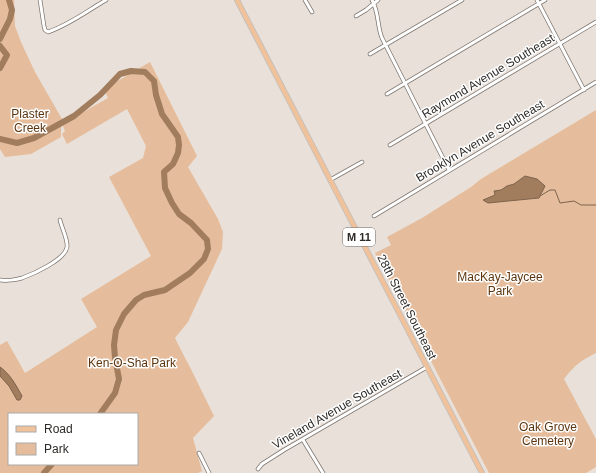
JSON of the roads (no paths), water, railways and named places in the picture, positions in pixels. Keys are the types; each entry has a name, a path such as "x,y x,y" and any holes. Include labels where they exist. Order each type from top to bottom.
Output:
{"main road":[{"name":"28th Street Southeast","path":"237,0 482,473"}],"street":[{"path":"40,0 44,26 45,30 48,32 55,30 106,0"},
{"path":"305,0 312,12"},
{"path":"356,16 366,10 373,2 378,0"},
{"path":"370,54 462,0"},
{"path":"387,94 538,2 545,0"},
{"path":"373,2 379,21 380,33 385,46 449,170"},
{"path":"538,2 584,90"},
{"name":"Raymond Avenue Southeast","path":"390,146 596,22"},
{"name":"Brooklyn Avenue Southeast","path":"374,216 596,82"},
{"path":"330,180 362,162"},
{"path":"0,280 20,279 40,270 64,255 67,248 67,241 60,220"},
{"name":"Vineland Avenue Southeast","path":"258,469 262,464 284,450 427,367"},
{"path":"303,440 323,473"},
{"path":"199,453 209,473"}],"waterway":[{"name":"Plaster Creek","path":"0,39 10,19 12,10 9,0"},
{"name":"Plaster Creek","path":"0,46 7,55 0,68"},
{"name":"Plaster Creek","path":"0,139 17,143 34,138 74,116 100,95 120,74 131,71 145,72 154,81 156,95 162,114 178,137 178,153 173,164 164,172 165,188 179,214 191,223 207,240 208,249 204,259 190,273 165,290 144,295 136,300 124,314 116,330 114,345 119,379 115,393 101,413"},
{"path":"540,196 550,190 555,190 560,203 574,201 581,205 596,205"},
{"name":"Plaster Creek","path":"44,473 51,465"}],"park label":[{"name":"MacKay-Jaycee Park","path":"500,284"},
{"name":"Ken-O-Sha Park","path":"132,363"},
{"name":"Oak Grove Cemetery","path":"548,434"}]}
